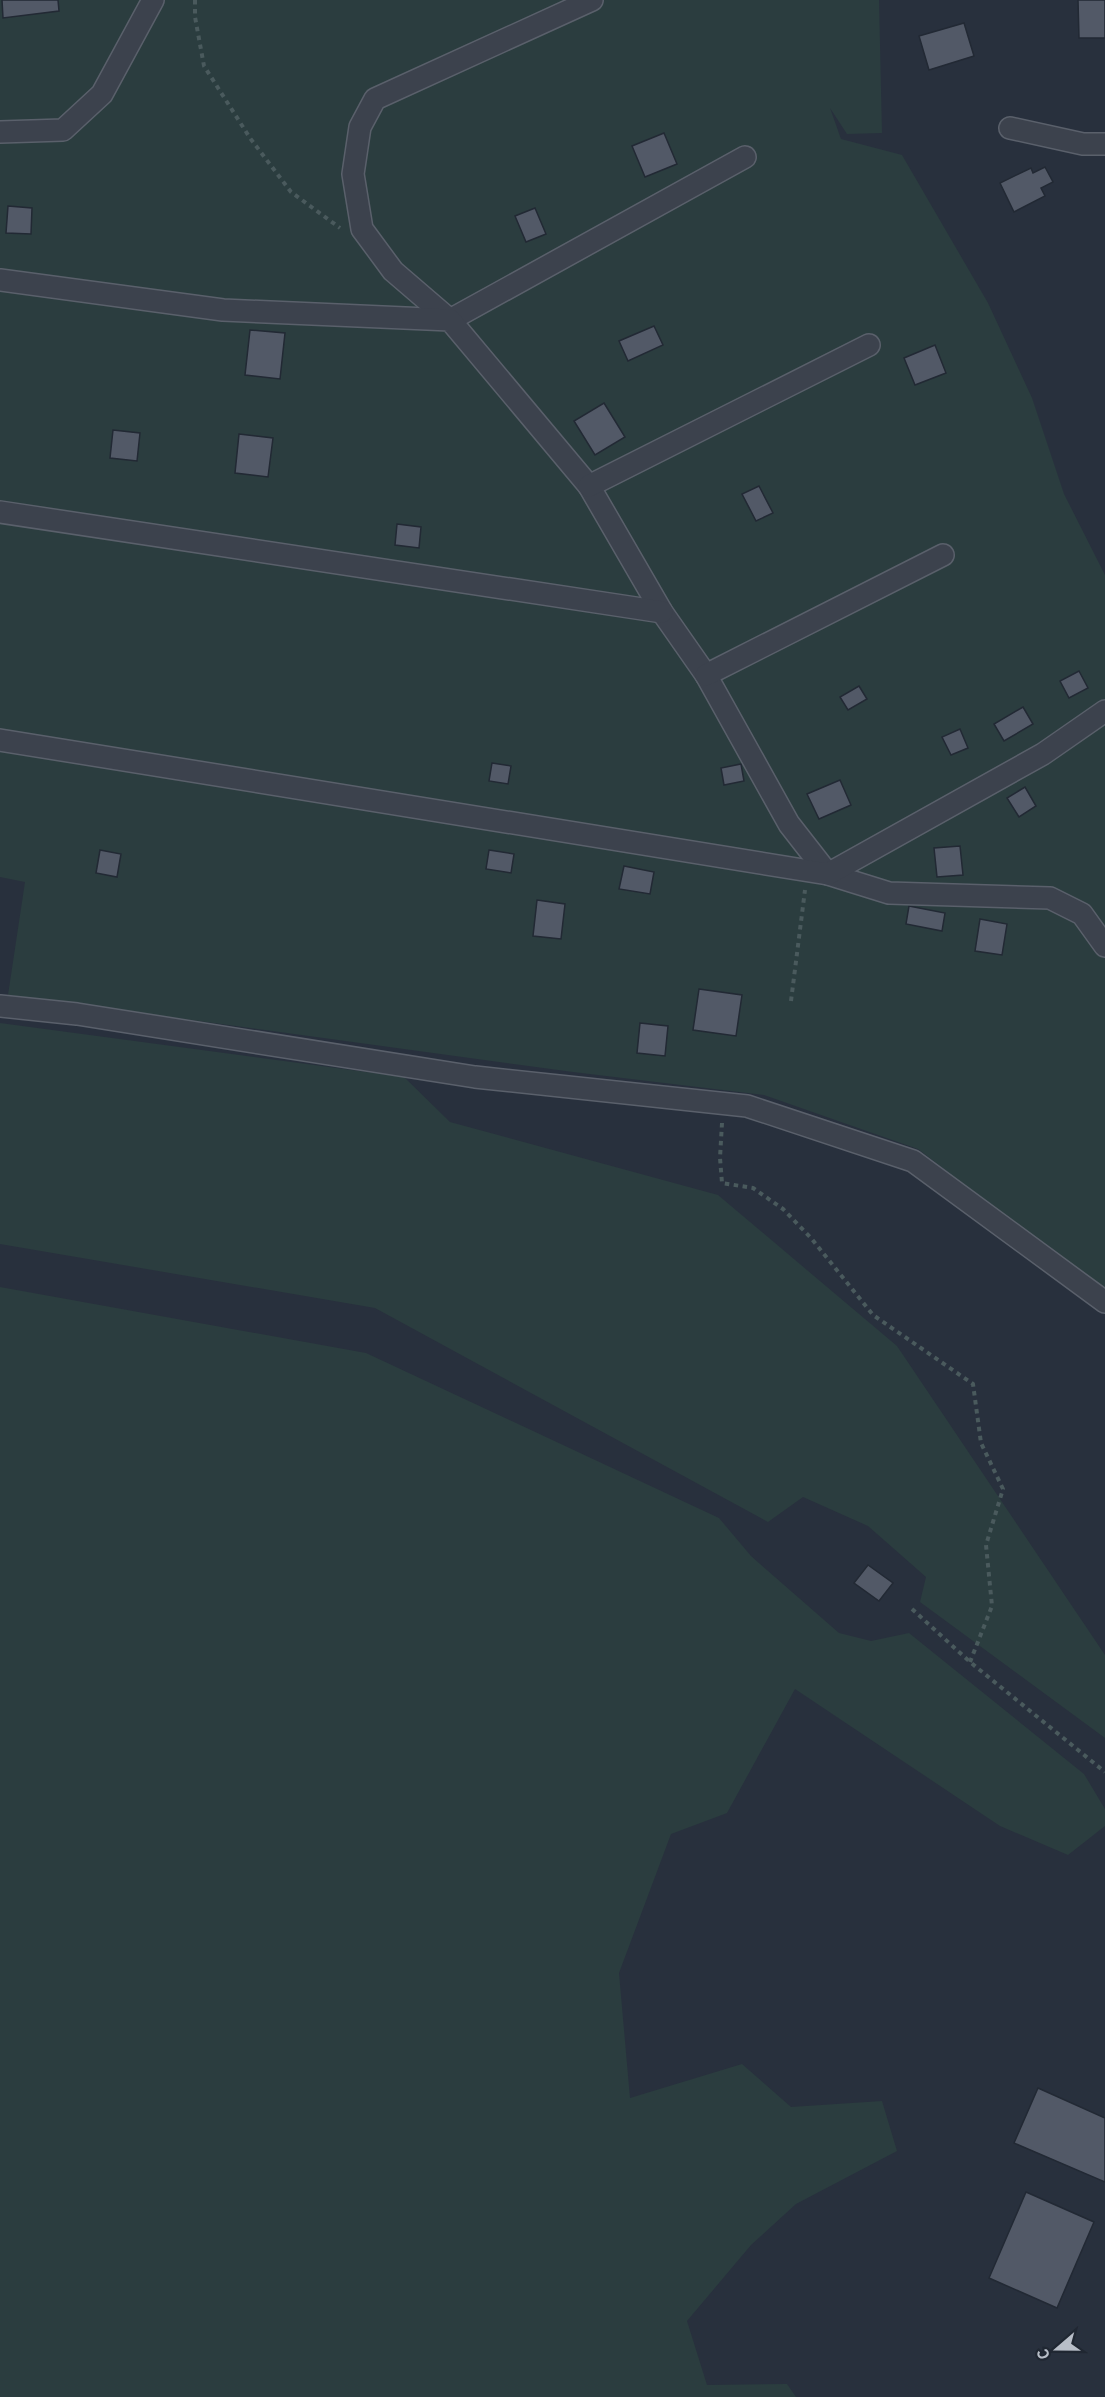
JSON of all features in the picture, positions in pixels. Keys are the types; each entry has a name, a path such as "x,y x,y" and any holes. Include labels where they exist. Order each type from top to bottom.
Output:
{"street":[{"path":"0,132 63,130 102,94 153,0"},
{"path":"592,0 375,99 360,127 353,174 362,229 393,271 450,320 589,486 662,612 706,675 818,873"},
{"path":"1010,128 1083,144 1105,144"},
{"path":"0,280 223,310 450,320 745,157"},
{"path":"589,486 869,345"},
{"path":"0,512 662,612"},
{"path":"706,675 943,555"},
{"path":"818,873 1043,754 1105,711"},
{"path":"0,740 818,873 889,893 1050,898 1082,914 1105,946"},
{"path":"0,1006 77,1014 475,1077 747,1106 913,1161 1105,1302"}],"path":[{"path":"195,0 195,17 204,66 239,120 291,192 342,229"},
{"path":"791,1001 818,873"},
{"path":"722,1104 720,1158 722,1183 753,1188 783,1209 811,1238 873,1315 973,1384 981,1443 1003,1489 986,1545 992,1606 970,1662"},
{"path":"912,1610 970,1662 1105,1772"}],"shaded area":[{"path":"0,0 879,0 882,133 847,134 830,108 841,139 902,155 988,303 1032,398 1064,494 1105,575 1105,1293 918,1149 764,1095 573,1072 8,995 25,882 0,877"},
{"path":"0,1023 404,1077 450,1122 718,1195 897,1346 1105,1655 1105,1738 920,1602 926,1577 868,1526 803,1497 768,1522 375,1308 0,1244"},
{"path":"0,1287 366,1353 719,1518 751,1556 839,1633 871,1641 909,1633 1084,1774 1105,1809 1105,1826 1068,1855 1000,1826 795,1689 727,1813 671,1834 619,1973 630,2098 742,2064 791,2107 882,2101 897,2151 796,2204 751,2245 687,2321 707,2385 787,2384 796,2397 0,2397"}],"building":[{"path":"2,0 58,0 59,11 3,18"},
{"path":"1078,0 1105,0 1105,38 1079,38"},
{"path":"964,23 974,56 929,70 919,36"},
{"path":"664,133 677,164 645,177 632,146"},
{"path":"1045,167 1053,182 1041,188 1045,196 1014,212 1000,183 1031,168 1033,173"},
{"path":"8,206 32,208 31,234 6,233"},
{"path":"535,208 546,234 526,242 515,216"},
{"path":"654,326 663,345 628,361 619,341"},
{"path":"250,330 285,333 280,379 245,375"},
{"path":"935,345 946,373 915,385 904,358"},
{"path":"604,403 625,437 595,455 574,421"},
{"path":"113,430 140,433 137,461 110,458"},
{"path":"239,434 273,438 268,477 235,473"},
{"path":"759,486 773,513 756,521 742,494"},
{"path":"397,524 421,527 419,548 395,545"},
{"path":"1079,671 1088,688 1069,698 1060,681"},
{"path":"859,686 867,699 848,710 840,697"},
{"path":"1023,707 1033,724 1004,741 994,724"},
{"path":"960,729 968,748 951,755 942,737"},
{"path":"492,763 511,766 508,784 489,781"},
{"path":"741,764 744,781 724,785 721,768"},
{"path":"840,780 851,805 819,819 807,794"},
{"path":"1025,787 1036,806 1019,817 1007,798"},
{"path":"960,846 963,875 937,877 934,848"},
{"path":"100,850 121,854 117,877 96,873"},
{"path":"489,850 514,854 511,873 486,869"},
{"path":"624,866 654,872 650,894 619,889"},
{"path":"537,900 565,904 561,939 533,936"},
{"path":"909,906 945,913 942,931 906,924"},
{"path":"980,919 1007,924 1002,955 975,951"},
{"path":"699,989 742,995 736,1036 693,1030"},
{"path":"640,1023 668,1026 665,1056 637,1053"},
{"path":"868,1565 893,1583 879,1601 854,1583"},
{"path":"1038,2088 1105,2118 1105,2182 1014,2143"},
{"path":"1026,2192 1094,2222 1057,2308 989,2278"}]}
